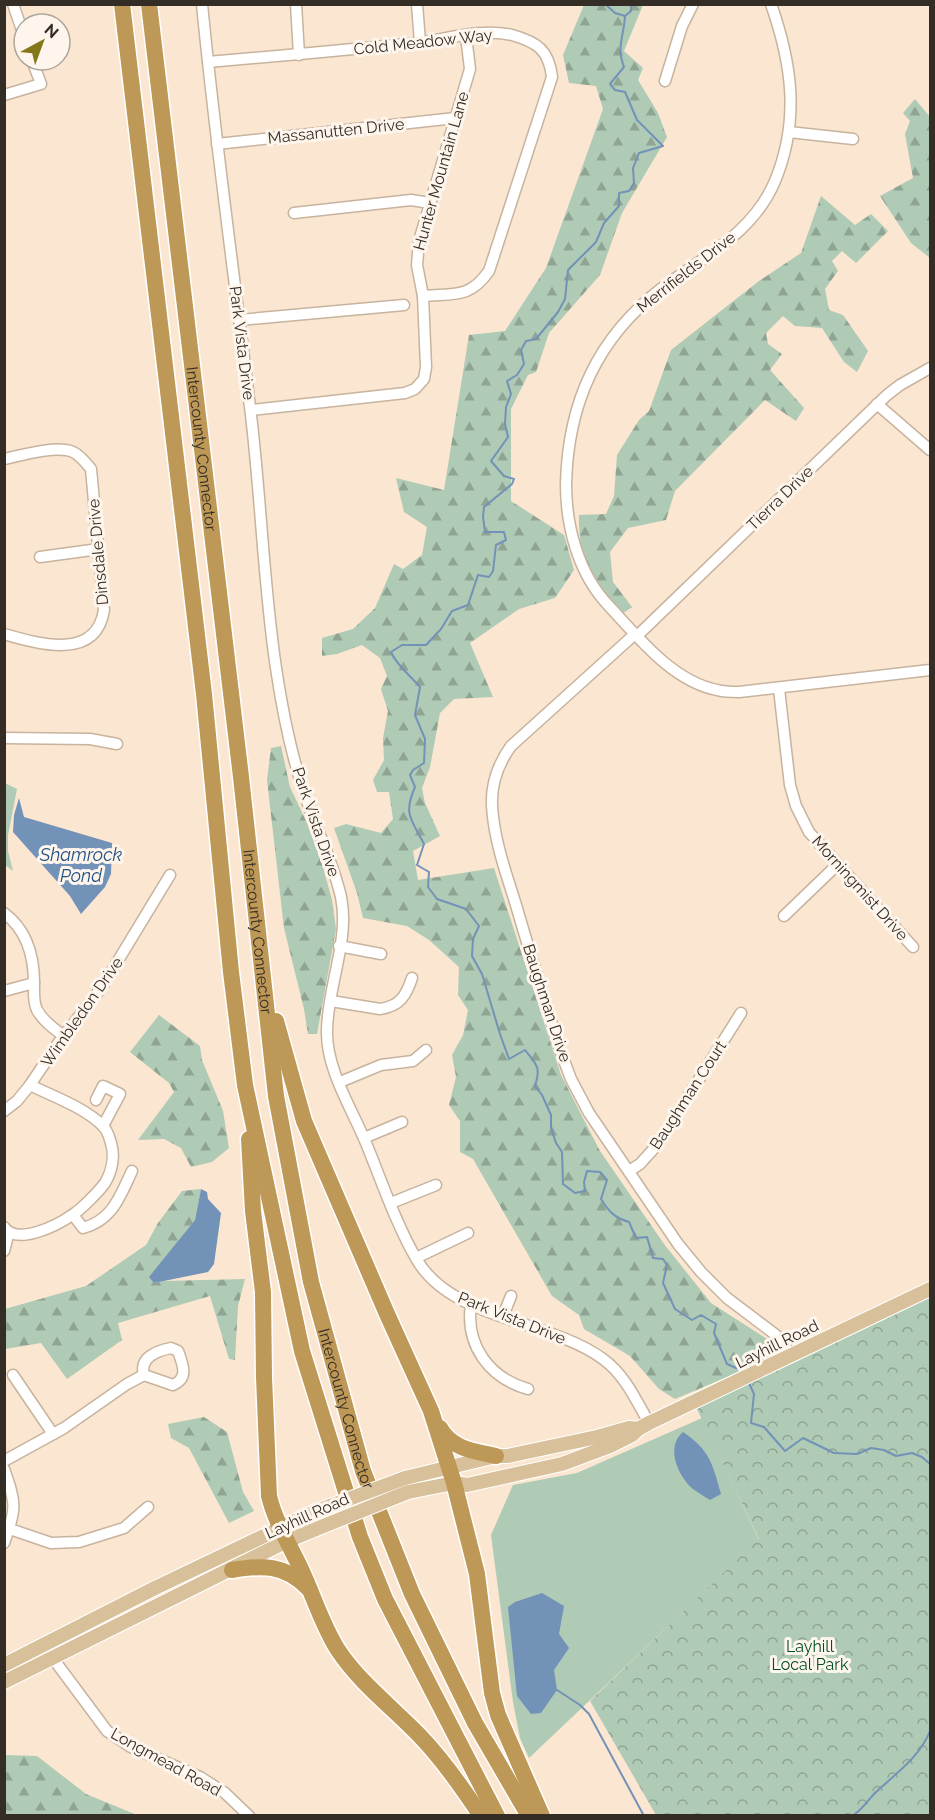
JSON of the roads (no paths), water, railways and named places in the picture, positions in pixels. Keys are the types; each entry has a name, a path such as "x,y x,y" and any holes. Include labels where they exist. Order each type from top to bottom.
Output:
{"highway":[{"name":"Intercounty Connector","path":"122,4 204,694 231,972 245,1085 302,1351 360,1537 385,1599 497,1815"},
{"name":"Intercounty Connector","path":"149,4 241,777 252,889 265,981 276,1096 311,1282 363,1471 417,1605 475,1724 529,1815"},
{"path":"265,981 304,1120 431,1411 447,1439 464,1449 496,1456"},
{"path":"245,1085 253,1211 263,1292 269,1496 273,1513 339,1651 352,1669 422,1738 454,1775 481,1815"},
{"path":"431,1411 454,1483 477,1574 492,1694 498,1715 542,1815"},
{"path":"232,1570 258,1566 275,1568 299,1579 312,1592"}],"main road":[{"name":"Layhill Road","path":"4,1665 154,1588 284,1534 316,1529 408,1492 454,1483 467,1485 562,1464 610,1446 644,1426 930,1289"},
{"name":"Layhill Road","path":"4,1682 232,1570 314,1512 405,1478 448,1466 557,1446 644,1426"}],"street":[{"name":"Park Vista Drive","path":"202,4 217,144 251,410 276,668 303,789 335,874 342,902 342,929 327,1029 328,1042 340,1082 391,1203 416,1258 426,1273 446,1291 471,1304 579,1345 602,1358 627,1384 644,1426"},
{"path":"296,4 300,55"},
{"path":"417,4 420,42"},
{"path":"666,81 682,26 693,4"},
{"name":"Merrifields Drive","path":"771,4 789,65 792,102 784,155 774,182 749,220 724,246 662,288 641,306 622,325 601,354 584,387 572,424 567,456 566,493 573,540 584,569 604,601 671,668 698,684 717,690 739,692 930,670"},
{"name":"Cold Meadow Way","path":"208,62 300,55 490,32 511,35 535,43 545,53 551,63 552,77 489,271 470,291 423,296"},
{"name":"Hunter Mountain Lane","path":"251,410 405,393 416,389 424,379 426,367 423,296 417,254 470,69 466,36"},
{"path":"4,95 41,84 36,72"},
{"name":"Massanutten Drive","path":"217,144 455,118"},
{"path":"789,132 853,139"},
{"path":"294,213 411,200 430,203"},
{"path":"239,320 404,305"},
{"name":"Tierra Drive","path":"636,635 877,404 900,385 930,368"},
{"path":"877,404 930,450"},
{"name":"Dinsdale Drive","path":"4,459 57,449 81,456 91,468 104,610 103,620 93,636 73,644 40,644 4,634"},
{"path":"40,557 99,549"},
{"name":"Baughman Drive","path":"636,635 511,746 504,756 494,779 492,806 504,866 560,1050 571,1079 589,1113 678,1244 701,1272 727,1298 776,1335 792,1355"},
{"name":"Morningmist Drive","path":"779,689 790,785 796,806 809,832 913,947"},
{"path":"4,738 90,739 117,744"},
{"path":"784,916 837,865"},
{"name":"Wimbledon Drive","path":"4,1111 30,1085 102,987 170,875"},
{"path":"4,913 15,921 26,937 33,957 36,1008 43,1019 64,1036"},
{"path":"339,945 381,954"},
{"path":"331,1000 380,1009 387,1008 401,1002 407,994 412,978"},
{"path":"4,991 34,983"},
{"name":"Baughman Court","path":"628,1171 640,1164 658,1144 741,1013"},
{"path":"340,1082 381,1065 413,1061 426,1050"},
{"path":"4,1251 7,1229 30,1235 73,1215 105,1183 111,1168 113,1150 103,1126 84,1112 30,1085"},
{"path":"96,1100 103,1086 120,1094 103,1126"},
{"path":"364,1138 402,1122"},
{"path":"73,1215 82,1228 90,1226 115,1209 132,1170"},
{"path":"391,1203 436,1185"},
{"path":"416,1258 468,1233"},
{"path":"503,1316 511,1296"},
{"path":"471,1304 468,1322 482,1357 492,1370 516,1386 528,1389"},
{"path":"13,1375 53,1434"},
{"path":"4,1461 53,1434 144,1375"},
{"path":"4,1469 14,1497 14,1510 4,1543"},
{"path":"7,1527 51,1543 79,1542 124,1528 148,1507"},
{"name":"Longmead Road","path":"45,1645 52,1658 107,1731 131,1747 200,1777 225,1793 249,1815"}],"water":[{"name":"Shamrock Pond","path":"19,798 24,817 112,843 111,874 105,887 81,914 70,896 13,832 14,815"},
{"path":"201,1189 207,1192 208,1199 221,1213 214,1264 208,1272 154,1283 149,1277 195,1220"},
{"path":"683,1432 699,1445 713,1466 721,1494 710,1500 693,1489 678,1469 674,1453 675,1445"},
{"path":"542,1593 564,1606 559,1634 569,1648 554,1670 557,1690 541,1713 531,1714 517,1696 508,1607 515,1602"}],"waterway":[{"path":"605,4 615,13 625,16 621,47 624,67 610,84 615,90 625,92 637,120 663,146 639,153 633,168 634,183 629,191 619,193 619,206 604,223 596,242 568,270 565,299 558,312 536,339 526,341 521,350 524,364 517,375 507,381 511,394 506,407 505,424 508,437 491,461 504,476 514,479 512,484 484,507 485,532 504,532 506,540 496,545 493,571 489,577 478,575 468,605 452,611 441,629 426,645 402,645 391,652 400,666 420,687 415,715 425,739 424,763 413,770 410,775 415,787 409,810 412,822 424,844 417,865 429,872 428,887 437,899 466,909 479,926 473,939 472,956 482,974 509,1059 525,1050 537,1066 535,1086 551,1115 551,1128 562,1152 563,1184 575,1193 585,1191 584,1182 587,1171 600,1172 607,1180 601,1199 604,1204 620,1219 629,1222 636,1238 647,1237 653,1258 663,1259 667,1265 663,1283 675,1309 692,1320 701,1315 716,1324 714,1333 727,1364 743,1371"},
{"path":"625,16 631,11 631,4"},
{"path":"748,1381 754,1394 751,1423 764,1427 785,1451 803,1438 834,1453 857,1454 871,1448 884,1450 896,1456 912,1453 922,1457 930,1464"},
{"path":"557,1690 589,1714 644,1816"},
{"path":"852,1816 913,1757 930,1731"}],"park label":[{"name":"Layhill Local Park","path":"810,1655"}]}
